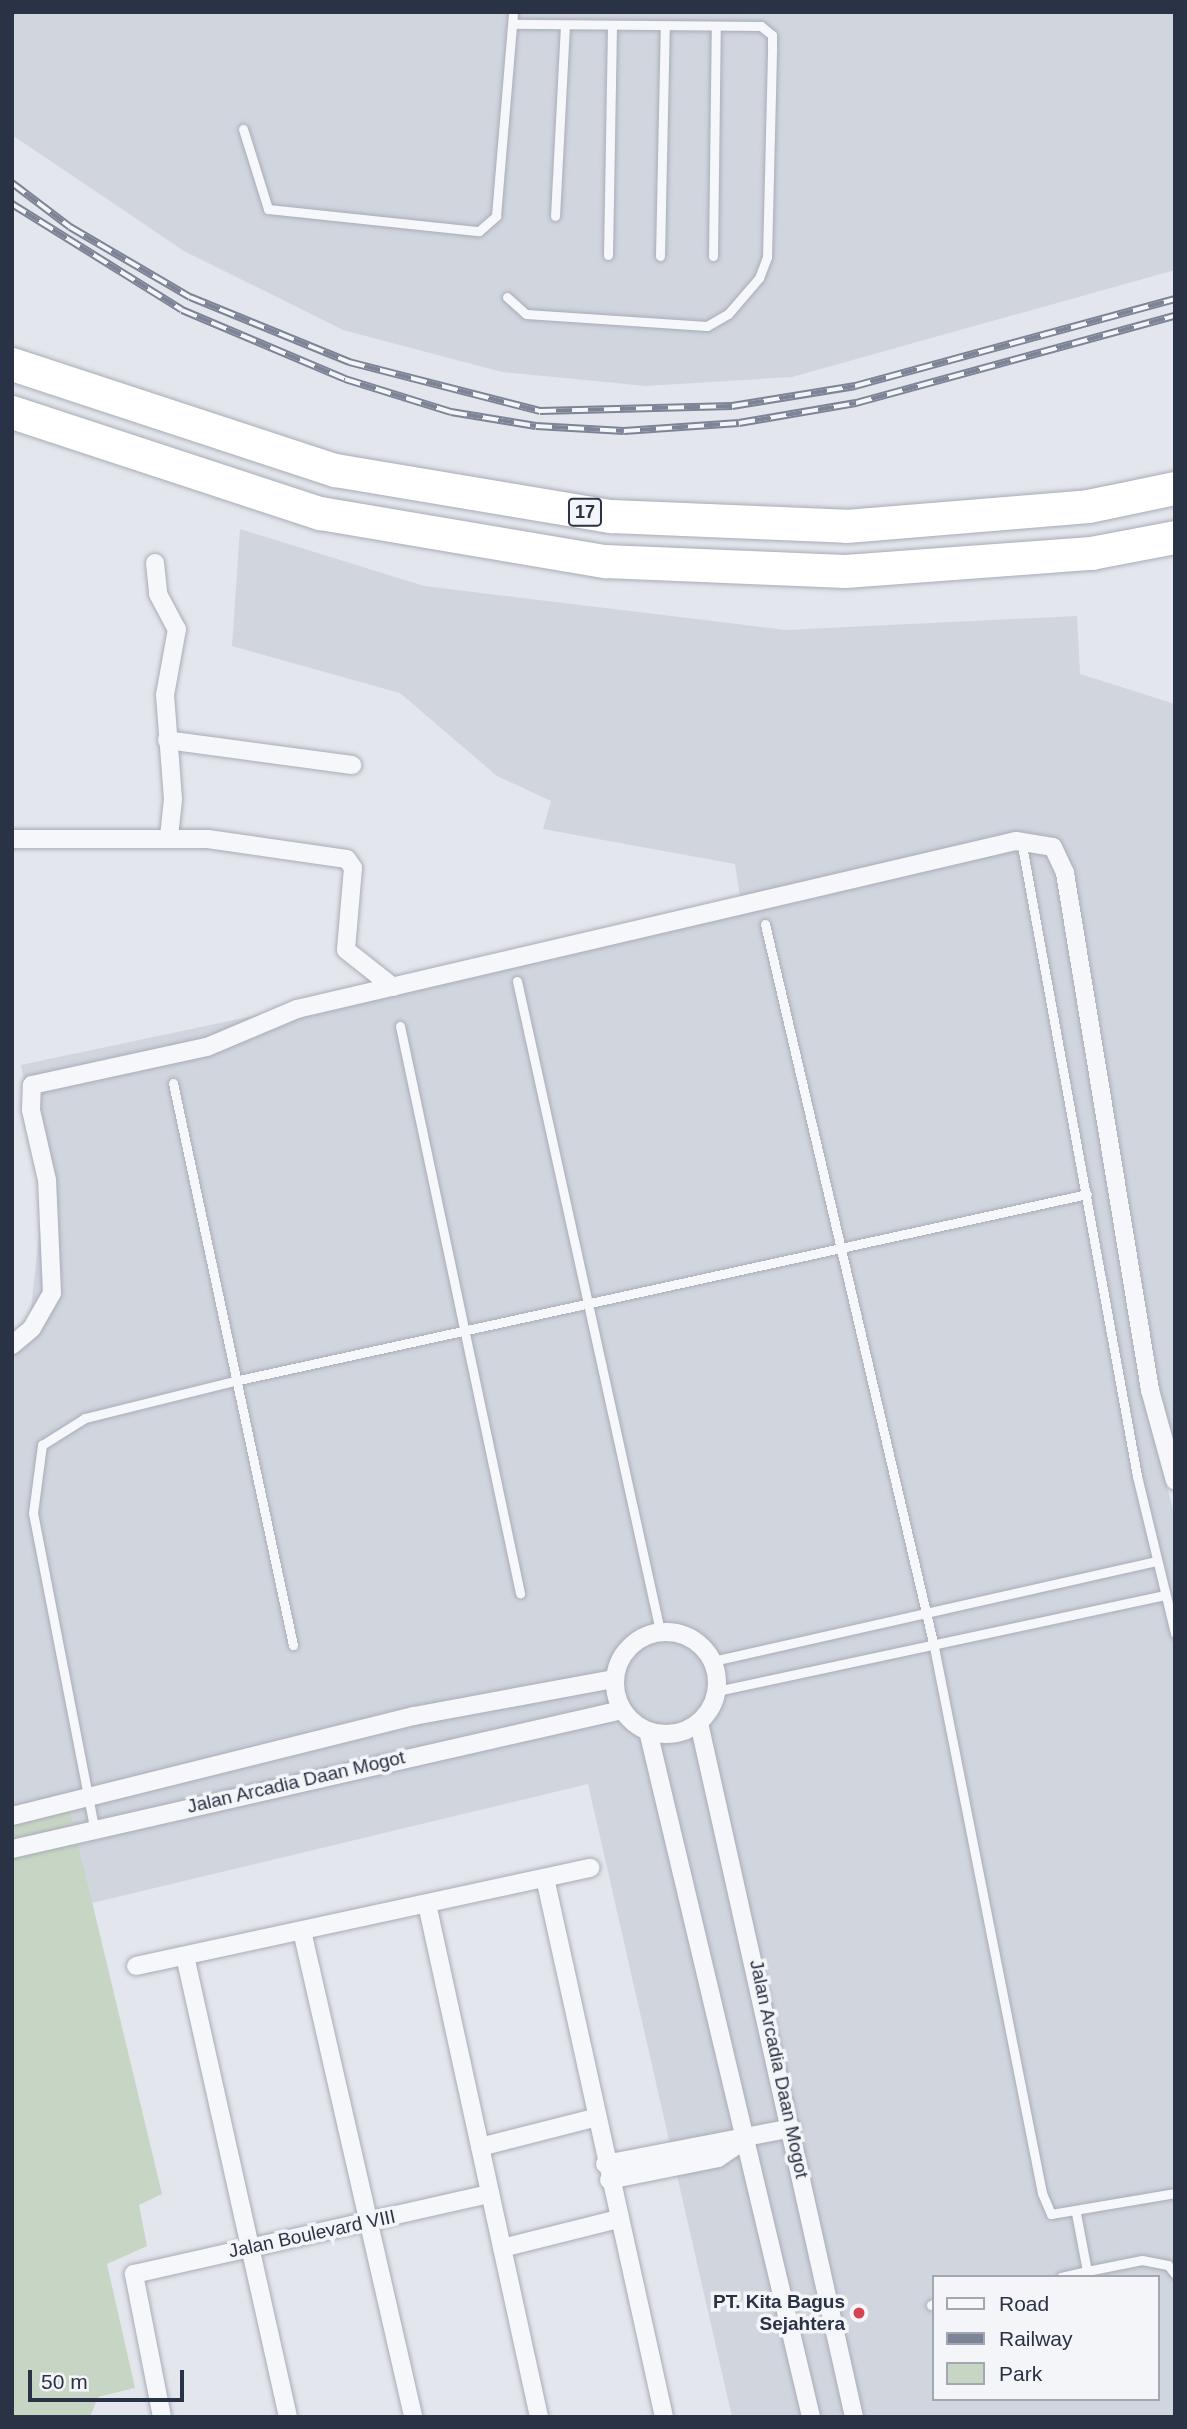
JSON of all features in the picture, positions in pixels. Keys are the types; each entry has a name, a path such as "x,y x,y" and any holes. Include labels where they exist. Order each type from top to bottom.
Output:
{"highway":[{"name":"17","path":"12,364 335,470 611,516 846,526 1088,506 1175,488"},
{"name":"17","path":"12,412 320,513 605,561 845,571 1091,553 1175,537"}],"street":[{"path":"155,564 158,594 177,629 165,695 173,799 169,838"},
{"path":"167,740 352,765"},
{"path":"12,839 169,838 317,850 347,859 353,868 346,950 393,987"},
{"path":"12,1345 32,1328 52,1293 47,1180 31,1110 32,1085 207,1047 297,1009 981,846 1016,841 1053,847 1065,873 1150,1390 1174,1478"},
{"path":"648,1731 683,1731 699,1723 717,1691 713,1661 681,1632 660,1631 637,1639 621,1656 614,1679 622,1710 648,1731 748,2138 811,2417"},
{"name":"Jalan Arcadia Daan Mogot","path":"12,1816 414,1716 614,1679"},
{"name":"Jalan Arcadia Daan Mogot","path":"12,1849 95,1832 191,1805 622,1710"},
{"name":"Jalan Arcadia Daan Mogot","path":"699,1723 792,2128 854,2417"},
{"path":"136,1966 591,1868"},
{"path":"545,1878 594,2118 664,2417"},
{"path":"427,1904 538,2417"},
{"path":"302,1931 413,2417"},
{"path":"185,1956 288,2417"},
{"path":"480,2147 594,2118"},
{"path":"607,2172 678,2156 714,2139 748,2138 792,2128"},
{"path":"678,2156 718,2158 748,2138"},
{"name":"Jalan Boulevard VIII","path":"162,2417 134,2274 490,2194"},
{"path":"502,2248 618,2220"}],"lane":[{"path":"243,129 268,209 479,230 496,216 513,12"},
{"path":"507,297 526,314 707,326 748,293 767,257 772,35 761,26 565,27 514,24"},
{"path":"660,256 666,26"},
{"path":"713,256 716,26"},
{"path":"555,216 565,27"},
{"path":"608,255 612,27"},
{"path":"1023,851 1157,1561 1175,1633"},
{"path":"765,925 934,1647 1042,2193 1051,2214 1076,2213 1175,2193"},
{"path":"517,981 660,1631"},
{"path":"400,1026 520,1593"},
{"path":"173,1083 239,1380 293,1645"},
{"path":"95,1832 33,1513 42,1445 85,1419 239,1380 1087,1194"},
{"path":"713,1661 926,1617 1157,1561"},
{"path":"717,1691 934,1647 1165,1595"},
{"path":"1076,2213 1087,2271"},
{"path":"1070,2275 1142,2260 1168,2265 1175,2274"}],"shaded area":[{"path":"12,12 1175,12 1175,270 792,377 646,386 502,372 343,330 184,251 12,135"},
{"path":"240,529 424,586 786,630 1077,616 1080,674 1175,704 1175,1448 1156,1448 1175,1516 1175,2417 732,2417 588,1784 92,1903 66,1793 12,1806 12,1340 29,1326 44,1190 21,1065 461,972 741,903 735,864 543,829 551,801 497,776 400,693 232,646"}],"green space":[{"path":"66,1793 162,2194 139,2205 147,2246 107,2264 135,2388 98,2397 90,2417 12,2417 12,1806"}],"railway":[{"path":"12,183 70,227 190,297 349,362 540,411 732,406 855,386 1175,299"},
{"path":"12,204 182,310 345,379 451,412 536,426 624,431 739,423 856,403 1175,316"}],"place":[{"name":"PT. Kita Bagus Sejahtera","path":"859,2313"}]}
